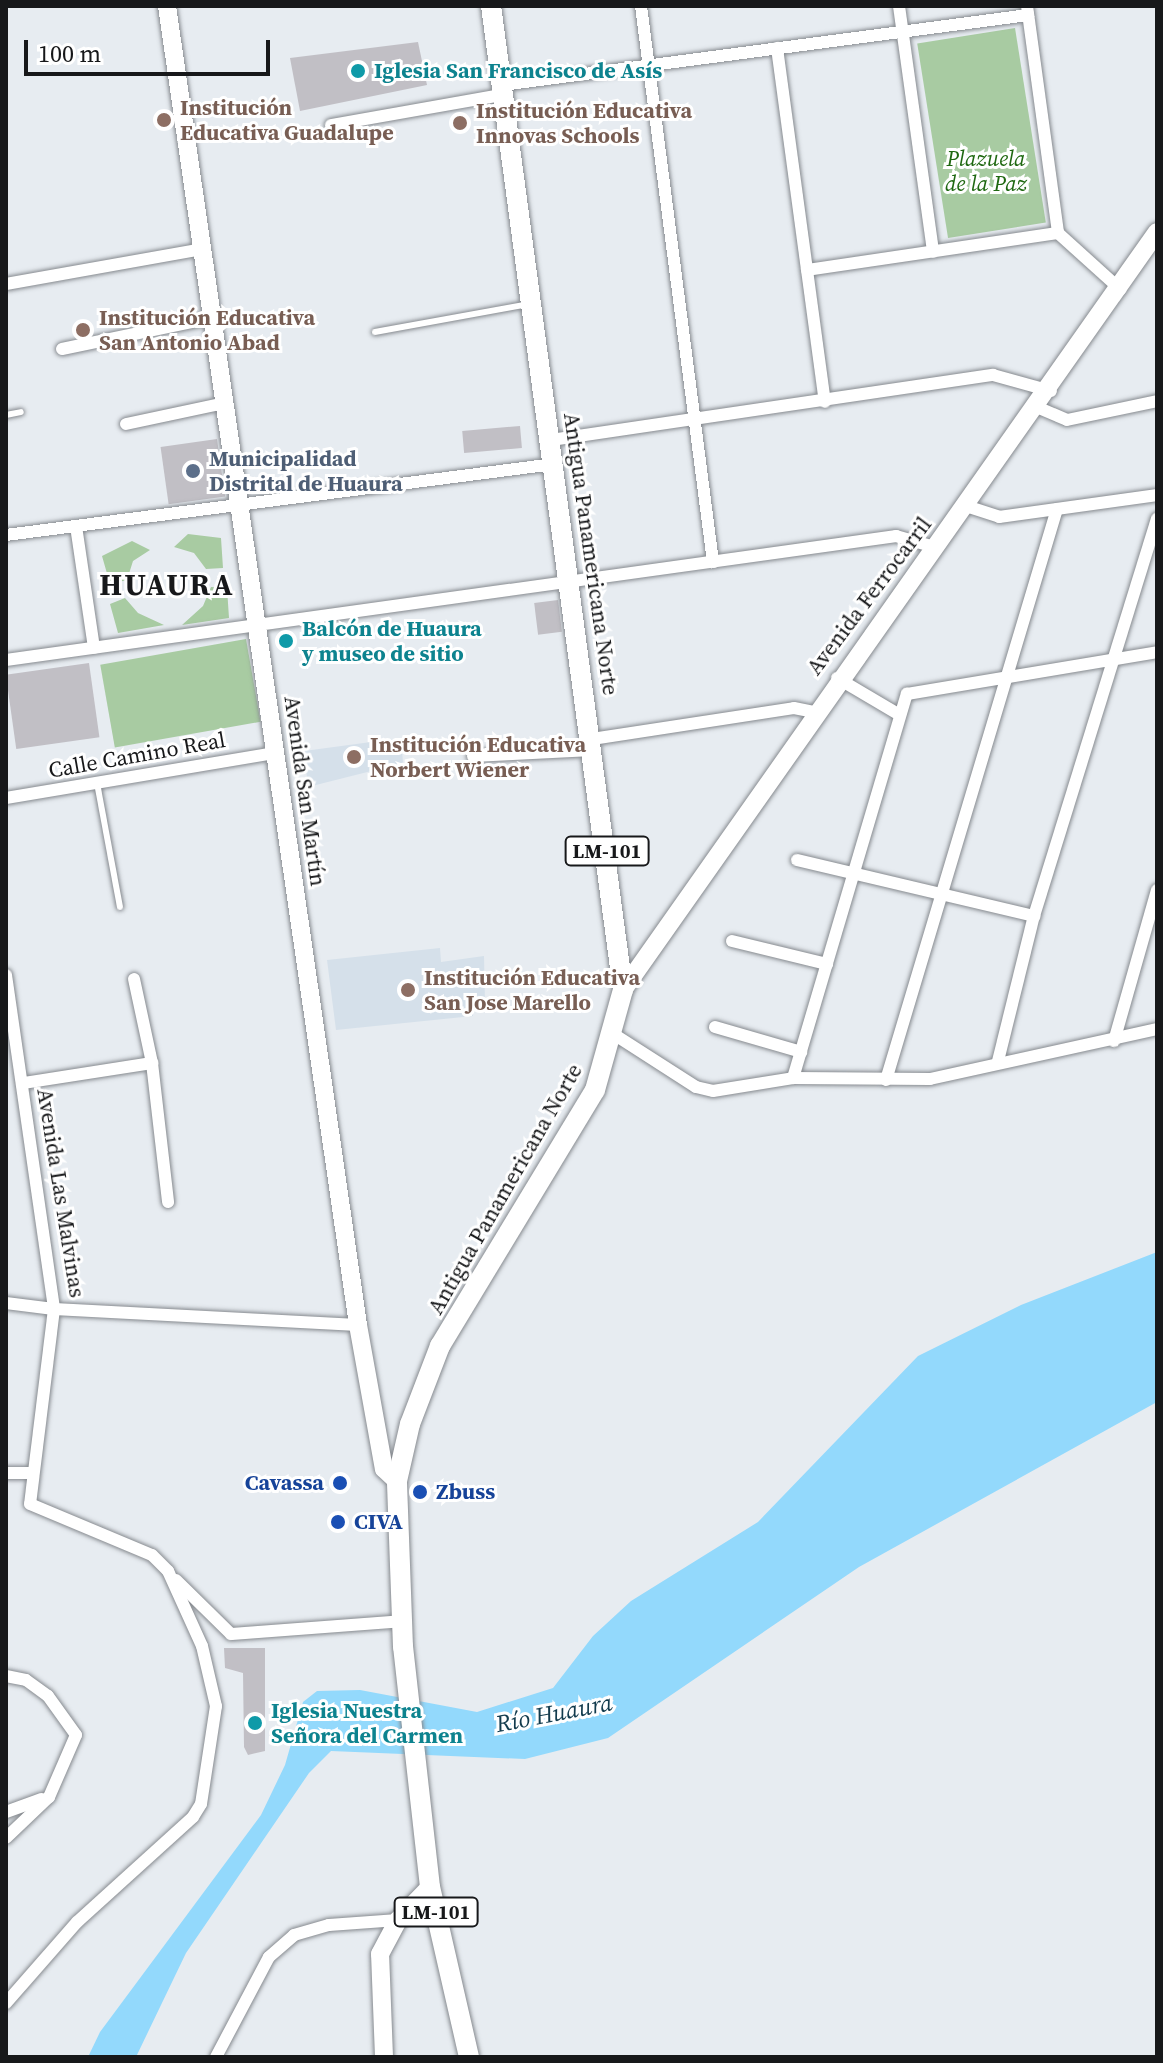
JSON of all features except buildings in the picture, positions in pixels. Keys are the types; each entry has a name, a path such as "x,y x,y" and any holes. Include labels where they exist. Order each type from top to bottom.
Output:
{"main road":[{"name":"Avenida San Martín","path":"167,6 358,1325 384,1469 397,1481"},
{"name":"Antigua Panamericana Norte","path":"469,2057 430,1887 403,1647 397,1481 410,1424 440,1346 595,1090 615,1035 623,990 491,6"},
{"name":"Avenida Ferrocarril","path":"623,990 837,678 1051,391 1157,232"},
{"path":"384,2057 380,1954 398,1920 430,1887"}],"street":[{"path":"641,6 713,562"},
{"path":"899,6 933,252"},
{"path":"331,125 502,90 649,65 902,31 1027,10 1058,233 1120,289"},
{"path":"777,48 825,402"},
{"path":"807,270 1058,233"},
{"path":"6,284 202,249"},
{"path":"62,349 212,318"},
{"path":"551,440 993,375 1051,391"},
{"path":"1039,408 1067,420 1157,401"},
{"path":"126,424 225,403"},
{"path":"6,535 554,464"},
{"path":"966,506 999,517 1157,495"},
{"path":"886,1080 1057,509"},
{"path":"998,1061 1034,916 1157,519"},
{"path":"76,526 94,648"},
{"path":"6,660 896,536 935,547"},
{"path":"793,1078 855,872 898,714 913,691 1157,652"},
{"path":"837,678 898,714"},
{"path":"473,756 592,744 794,708 814,712"},
{"name":"Calle Camino Real","path":"6,798 275,753"},
{"path":"797,860 1034,916"},
{"path":"1114,1041 1157,890"},
{"path":"732,941 827,964"},
{"name":"Avenida Las Malvinas","path":"6,975 24,1083 54,1309 358,1325"},
{"path":"134,979 152,1063 168,1202"},
{"path":"715,1027 801,1052"},
{"path":"615,1035 705,1090 793,1078 930,1079 998,1061 1114,1041 1157,1029"},
{"path":"24,1083 152,1063"},
{"path":"6,1303 54,1309 30,1504 152,1555 231,1634 402,1621"},
{"path":"6,1473 32,1473"},
{"path":"6,2003 77,1922 201,1804 216,1706 202,1646 168,1571"},
{"path":"6,1676 26,1680 48,1696 76,1735 49,1797 6,1838"},
{"path":"6,1812 49,1797"},
{"path":"216,2057 269,1957 294,1935 329,1925 398,1920"}],"lane":[{"path":"375,332 532,304"},
{"path":"6,415 21,412"},
{"path":"97,783 120,907"}],"shaded area":[{"name":"Institución Educativa Norbert Wiener","path":"401,738 403,763 308,787 304,751"},
{"name":"Institución Educativa San Jose Marello","path":"440,948 441,962 484,956 485,1002 473,1003 473,1016 336,1030 327,960"}],"green space":[{"name":"Plazuela de la Paz","path":"1015,28 1046,223 948,238 917,43"},
{"path":"188,534 221,538 223,568 206,569 194,553 174,547"},
{"path":"132,541 150,550 133,561 127,580 110,584 102,556"},
{"path":"211,587 227,588 229,618 182,625 203,606"},
{"path":"125,598 138,613 164,625 118,633 110,604"},
{"path":"246,639 261,722 115,747 100,665"}],"water":[{"name":"Río Huaura","path":"1157,1252 1157,1402 859,1567 608,1738 525,1759 331,1751 309,1773 186,1953 136,2057 88,2057 100,2032 261,1815 285,1765 303,1702 317,1691 360,1690 477,1712 553,1688 593,1636 631,1601 758,1522 918,1356 1021,1305"}],"place":[{"name":"Iglesia San Francisco de Asís","path":"358,71"},
{"name":"Institución Educativa Guadalupe","path":"164,120"},
{"name":"Institución Educativa Innovas Schools","path":"460,123"},
{"name":"Institución Educativa San Antonio Abad","path":"83,330"},
{"name":"Municipalidad Distrital de Huaura","path":"193,471"},
{"name":"Balcón de Huaura y museo de sitio","path":"286,641"},
{"name":"Institución Educativa Norbert Wiener","path":"354,757"},
{"name":"Institución Educativa San Jose Marello","path":"408,990"},
{"name":"Cavassa","path":"340,1483"},
{"name":"Zbuss","path":"420,1492"},
{"name":"CIVA","path":"338,1522"},
{"name":"Iglesia Nuestra Señora del Carmen","path":"255,1723"}],"district":[{"name":"HUAURA","path":"167,585"}]}
